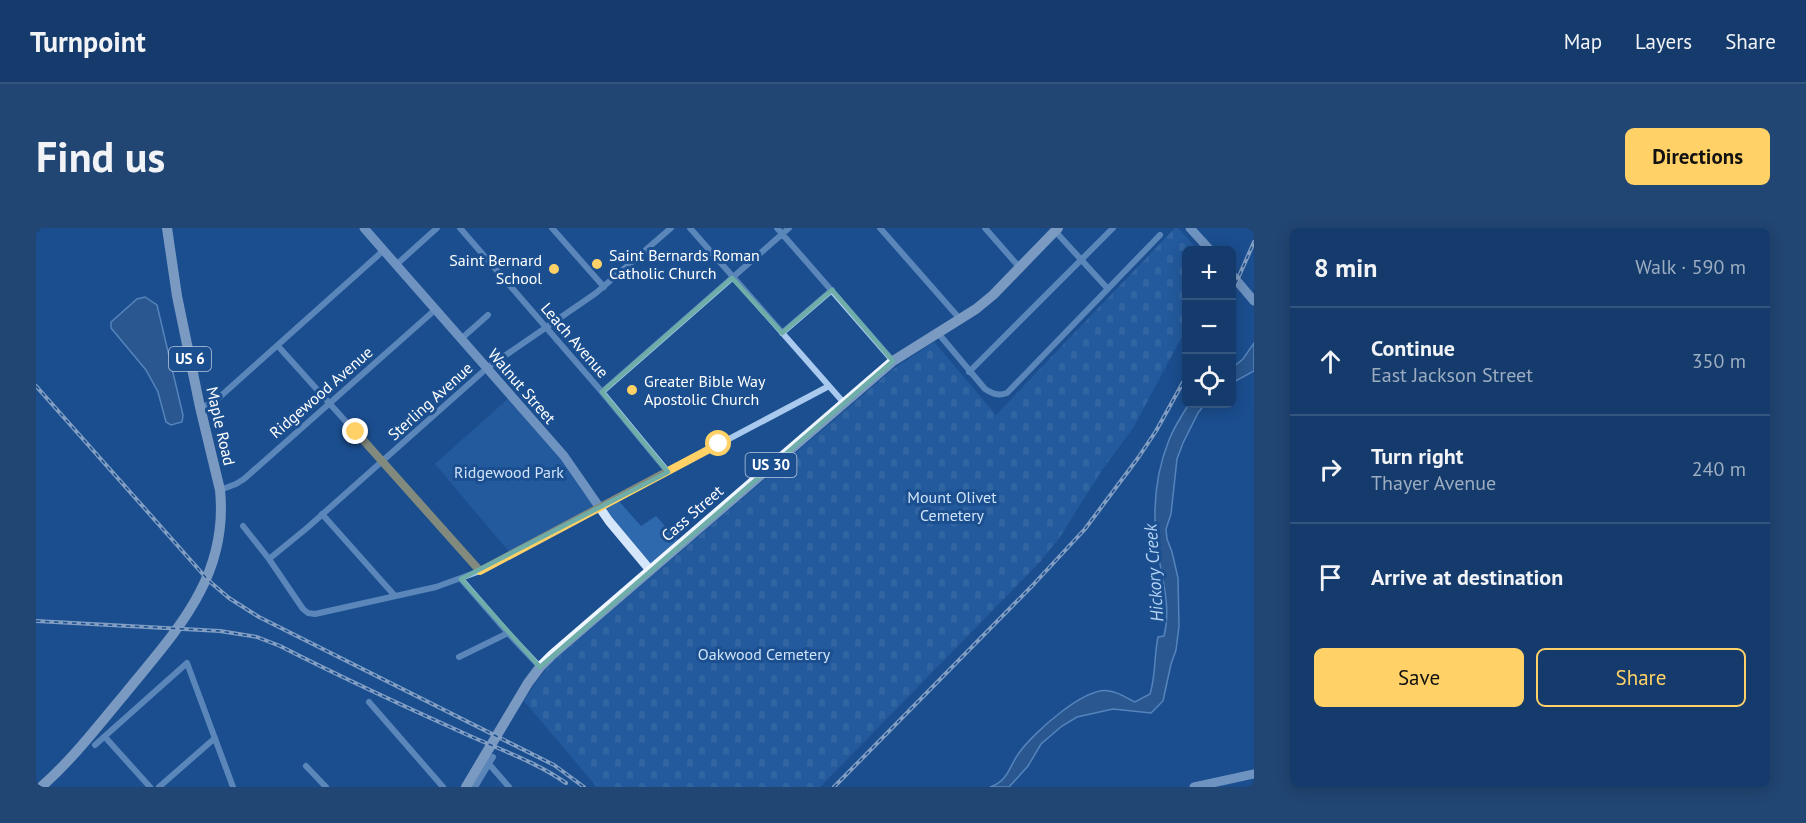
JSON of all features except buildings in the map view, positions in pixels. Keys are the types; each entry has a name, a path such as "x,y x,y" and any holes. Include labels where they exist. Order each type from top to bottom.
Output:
{"main road":[{"name":"Maple Road","path":"166,228 175,287 220,490"},
{"name":"Cass Street","path":"466,787 538,669 893,361 960,320 993,295 1056,229"},
{"name":"US 6","path":"41,787 79,748 186,618 202,590 216,552 222,502 220,490"}],"street":[{"name":"Walnut Street","path":"364,228 564,456 609,521 650,570"},
{"path":"397,264 437,228"},
{"name":"Leach Avenue","path":"460,228 668,472"},
{"path":"554,228 604,286"},
{"name":"Sterling Avenue","path":"269,559 487,368 604,286 671,228"},
{"path":"690,228 844,403"},
{"path":"777,228 893,361"},
{"path":"602,392 789,228"},
{"path":"880,228 960,320"},
{"path":"985,228 1020,268"},
{"path":"969,372 1113,228"},
{"path":"1190,228 1206,246"},
{"path":"1056,229 1081,261 1108,289"},
{"path":"938,333 985,389 1000,396 1007,393 1160,235"},
{"path":"200,407 213,403 384,250"},
{"path":"1236,280 1254,301"},
{"path":"782,333 832,290"},
{"name":"Ridgewood Avenue","path":"220,490 244,478 436,309"},
{"path":"461,339 488,315"},
{"path":"278,346 480,571"},
{"path":"243,526 308,613 315,614 436,587 480,571 829,386"},
{"path":"322,514 395,596"},
{"path":"461,579 538,669"},
{"path":"459,657 508,633"},
{"path":"95,745 187,663 233,787"},
{"path":"369,702 443,787"},
{"path":"105,736 150,787"},
{"path":"159,787 215,738"},
{"path":"475,787 493,757"},
{"path":"489,764 509,787"},
{"path":"306,766 326,787"},
{"path":"1194,787 1254,774"}],"highlighted area":[{"path":"732,278 782,333 832,290 893,361 540,667 461,579 668,472 602,392"}],"green space":[{"path":"1175,228 1178,228 1194,246 1182,246 1182,336 1133,428 1102,470 1060,537 1040,562 820,787 597,787 524,701 552,662 892,370 934,342 996,415"},
{"name":"Ridgewood Park","path":"511,396 599,507 511,554 435,464"},
{"name":"Ridgewood Park","path":"617,499 641,526 656,516 680,543 649,569 600,507"}],"shaded area":[{"path":"145,297 157,305 183,415 182,422 171,425 166,422 158,392 146,370 111,328 111,322 137,299"},
{"path":"1254,343 1254,371 1236,381 1236,365"},
{"path":"1187,408 1202,408 1177,459 1171,514 1166,529 1178,578 1179,626 1176,650 1163,701 1151,713 1113,709 1077,717 1062,726 1041,744 1028,766 1009,787 990,787 1005,777 1019,753 1035,735 1073,703 1099,691 1109,691 1135,702 1150,694 1158,637 1164,636 1167,616 1155,525 1157,482 1164,454"}],"railway":[{"path":"1236,283 1254,242"},
{"path":"834,787 1085,529 1138,458 1182,384"},
{"path":"36,386 209,581 229,598 259,617 554,765 584,787"},
{"path":"36,621 220,631 257,637 527,761 566,783"}],"place":[{"name":"Saint Bernards Roman Catholic Church","path":"597,264"},
{"name":"Saint Bernard School","path":"554,269"},
{"name":"Greater Bible Way Apostolic Church","path":"632,390"}],"route":[{"path":"356,432 480,571 719,444"}],"park label":[{"name":"Mount Olivet Cemetery","path":"952,506"},
{"name":"Oakwood Cemetery","path":"764,654"}],"water label":[{"name":"Hickory Creek","path":"1154,573"}]}
